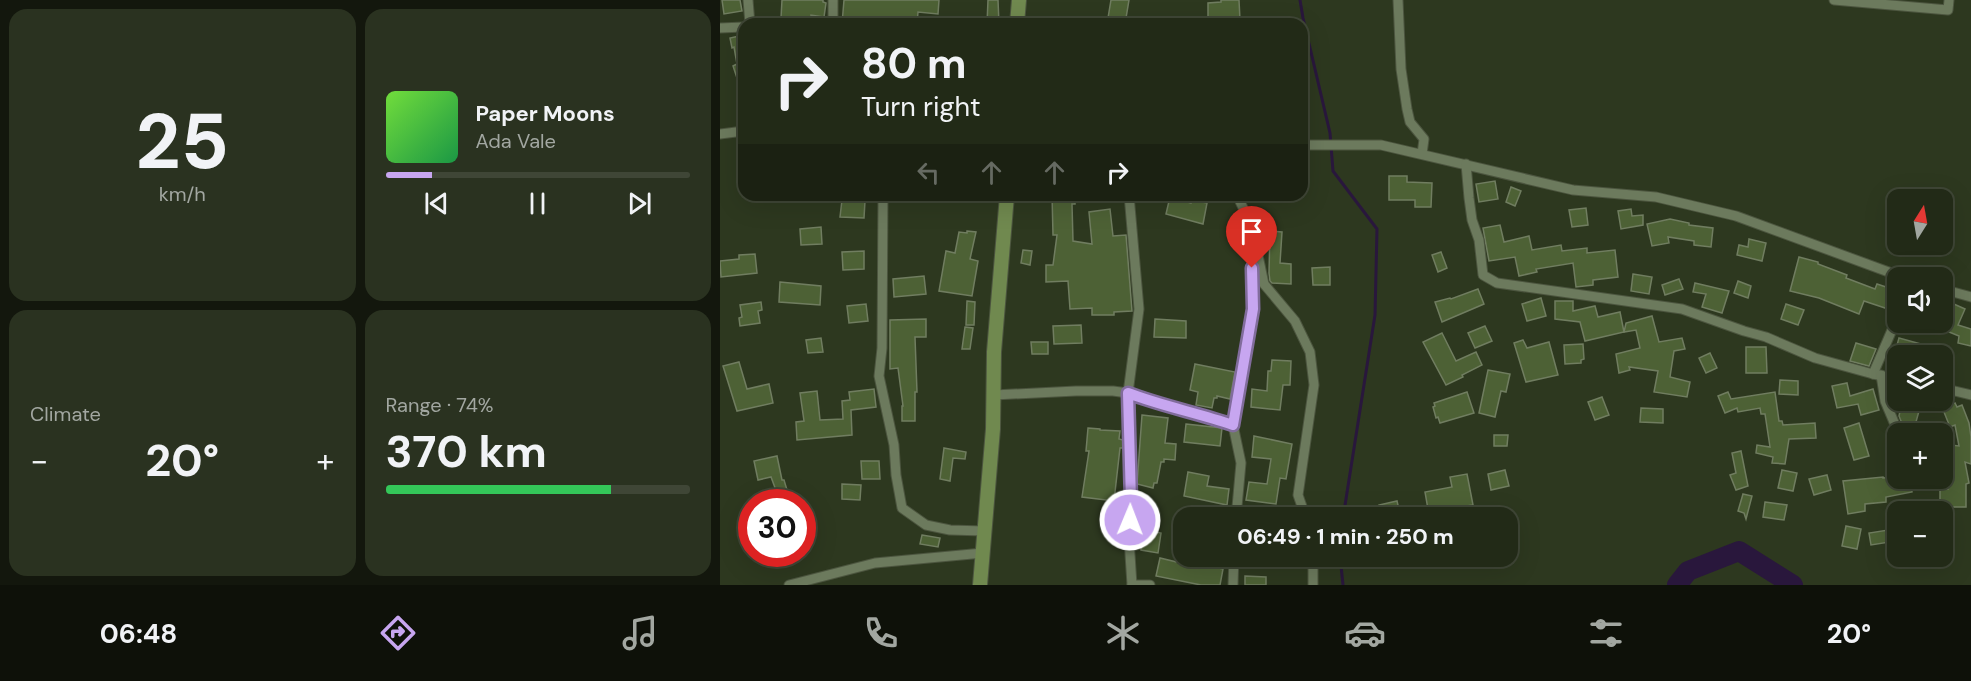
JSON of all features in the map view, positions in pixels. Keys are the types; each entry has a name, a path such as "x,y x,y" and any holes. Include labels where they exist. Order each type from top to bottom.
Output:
{"main road":[{"path":"1018,18 1019,0"},
{"path":"980,585 1006,201"}],"street":[{"path":"748,0 750,18"},
{"path":"833,0 833,18"},
{"path":"1398,0 1401,69 1410,122 1424,139 1422,154"},
{"path":"1833,0 1948,10 1949,0"},
{"path":"720,28 738,27"},
{"path":"720,134 738,132"},
{"path":"1308,145 1381,145 1573,190 1656,197 1736,216 1887,271"},
{"path":"1466,164 1483,275 1488,279 1497,283 1573,295 1682,309 1766,337 1815,358 1887,377"},
{"path":"883,201 882,348 879,376 894,445 902,508 926,525 950,530 984,531"},
{"path":"1130,201 1139,309 1128,393 1131,501 1129,539 1132,585 1150,585"},
{"path":"1240,201 1252,227 1264,284 1295,321 1310,352 1314,385 1298,495 1302,507"},
{"path":"1237,507 1241,463 1233,425 1253,309 1252,227"},
{"path":"1953,292 1971,297"},
{"path":"1892,333 1877,375 1895,423"},
{"path":"994,395 1113,391 1128,393 1156,404 1200,414 1233,425"},
{"path":"1953,391 1971,395"},
{"path":"789,585 875,563 983,553"},
{"path":"1233,585 1234,567"},
{"path":"1313,567 1313,585"}],"building":[{"path":"722,0 740,0 742,11 724,14"},
{"path":"782,0 823,0 826,3 824,17 811,15 811,18 781,18"},
{"path":"844,0 939,0 938,14 918,12 918,18 842,18"},
{"path":"988,0 998,0 999,18 987,18"},
{"path":"1111,0 1129,0 1126,18 1108,18"},
{"path":"1221,0 1239,0 1240,18 1208,18 1208,3 1221,2"},
{"path":"738,36 738,78 733,66 737,64 730,38"},
{"path":"1389,176 1407,176 1407,182 1432,183 1431,207 1415,207 1415,200 1389,200"},
{"path":"1495,181 1498,199 1479,202 1476,184"},
{"path":"1511,187 1521,191 1515,206 1506,202"},
{"path":"842,201 865,201 864,218 840,217"},
{"path":"1052,201 1075,201 1075,204 1072,204 1073,241 1092,244 1089,212 1110,209 1113,236 1126,235 1132,311 1114,312 1114,315 1092,315 1092,308 1070,309 1068,281 1046,282 1046,265 1053,265 1057,235 1053,235"},
{"path":"1169,201 1207,203 1203,224 1166,214"},
{"path":"1586,208 1588,225 1572,227 1569,210"},
{"path":"1631,209 1632,216 1643,215 1643,225 1621,229 1618,211"},
{"path":"1670,219 1689,223 1689,225 1713,228 1711,247 1694,245 1694,241 1668,237 1669,243 1652,246 1647,224"},
{"path":"1500,225 1504,242 1529,236 1532,250 1561,245 1562,251 1587,248 1587,253 1615,250 1618,277 1593,280 1593,285 1576,287 1573,263 1536,269 1537,272 1519,276 1515,257 1489,261 1483,228"},
{"path":"821,227 822,244 801,245 800,229"},
{"path":"967,231 976,232 970,259 978,261 972,296 939,291 946,251 955,253 959,232 967,233"},
{"path":"1270,231 1282,232 1280,263 1291,264 1291,284 1270,281"},
{"path":"1749,239 1766,243 1762,261 1737,255 1739,245 1748,247"},
{"path":"1023,250 1032,251 1030,265 1021,263"},
{"path":"864,251 864,269 843,270 842,252"},
{"path":"1441,252 1447,268 1438,272 1432,255"},
{"path":"755,254 757,273 721,277 720,261 739,259 739,255"},
{"path":"1799,257 1818,262 1818,264 1847,275 1846,278 1875,289 1877,284 1887,287 1887,309 1864,301 1859,314 1819,298 1790,291"},
{"path":"1330,267 1330,285 1313,285 1312,268"},
{"path":"1633,274 1652,277 1649,294 1631,291"},
{"path":"924,276 926,294 894,297 893,279"},
{"path":"1679,279 1683,289 1665,295 1662,285"},
{"path":"1738,281 1751,286 1748,298 1734,293"},
{"path":"780,282 821,286 820,305 779,302"},
{"path":"1695,283 1729,291 1722,313 1702,307 1706,294 1693,292"},
{"path":"1478,289 1484,304 1442,322 1435,302"},
{"path":"1541,298 1546,316 1527,321 1522,304"},
{"path":"967,301 975,302 974,325 966,325"},
{"path":"1555,301 1573,301 1573,311 1595,306 1598,317 1620,312 1624,332 1585,341 1580,322 1555,319"},
{"path":"761,302 762,310 758,311 760,323 740,326 739,318 742,317 740,305"},
{"path":"866,304 868,321 849,323 847,306"},
{"path":"1786,304 1804,310 1798,325 1781,319"},
{"path":"1953,304 1965,309 1958,325 1971,329 1971,346 1958,343 1959,336 1952,333"},
{"path":"1652,316 1659,342 1682,338 1685,349 1674,351 1670,377 1690,382 1687,397 1654,392 1658,371 1629,367 1630,370 1619,373 1616,354 1640,348 1636,330 1624,332 1626,323"},
{"path":"926,319 926,337 915,337 917,392 915,392 915,421 902,421 903,406 898,368 890,369 890,320"},
{"path":"1155,319 1186,321 1186,338 1154,337"},
{"path":"1081,325 1082,343 1054,344 1053,326"},
{"path":"1485,326 1492,341 1475,348 1468,333"},
{"path":"965,327 973,328 970,349 962,349"},
{"path":"1442,333 1456,361 1476,352 1482,365 1446,385 1423,342"},
{"path":"821,338 823,352 808,353 806,340"},
{"path":"1899,338 1921,344 1921,345 1897,345"},
{"path":"1523,340 1527,348 1549,342 1558,375 1526,382 1514,343"},
{"path":"1031,342 1048,342 1048,354 1032,354"},
{"path":"1856,343 1876,349 1869,366 1850,361"},
{"path":"1583,344 1584,359 1581,363 1565,364 1564,345"},
{"path":"1746,347 1766,347 1767,373 1746,373"},
{"path":"1710,353 1717,368 1706,373 1699,358"},
{"path":"1272,360 1291,361 1290,385 1283,385 1280,410 1251,407 1252,389 1267,391 1268,371 1271,371"},
{"path":"739,362 747,389 769,384 773,403 737,411 723,366"},
{"path":"1195,364 1235,372 1230,399 1217,396 1214,398 1212,408 1196,405 1198,392 1190,390"},
{"path":"1488,370 1510,374 1506,392 1501,391 1495,417 1479,413"},
{"path":"1780,380 1798,381 1798,395 1779,394"},
{"path":"1847,383 1850,396 1873,389 1879,410 1861,415 1858,404 1837,408 1832,386"},
{"path":"874,389 876,407 851,410 852,435 797,440 796,422 804,421 800,393 817,391 820,420 843,419 842,401 850,400 849,392"},
{"path":"1467,392 1474,413 1440,423 1438,417 1436,418 1434,403"},
{"path":"1728,392 1731,399 1775,392 1779,421 1782,421 1783,425 1815,423 1816,438 1789,439 1785,464 1772,463 1773,457 1756,453 1757,445 1770,447 1765,414 1761,414 1760,408 1738,412 1737,408 1725,413 1718,396"},
{"path":"1602,397 1609,415 1595,420 1588,402"},
{"path":"1955,403 1957,407 1962,405 1969,423 1971,437 1971,464 1965,462 1969,483 1966,484 1966,507 1953,507 1953,501 1940,501 1940,489 1953,489 1953,445 1959,446 1955,425 1948,423 1944,412 1921,411 1953,411 1953,404"},
{"path":"1641,408 1663,409 1663,423 1640,422"},
{"path":"1900,411 1919,411 1916,423 1902,423"},
{"path":"1142,415 1168,418 1165,443 1176,444 1175,460 1164,459 1164,462 1161,462 1157,483 1154,483 1153,488 1137,484"},
{"path":"1859,423 1869,456 1854,460 1844,428"},
{"path":"1186,424 1222,428 1220,446 1184,442"},
{"path":"1088,428 1120,431 1119,439 1123,440 1123,448 1120,448 1114,501 1082,497 1089,451 1086,451"},
{"path":"1494,435 1508,435 1507,446 1494,446"},
{"path":"1254,436 1292,444 1286,479 1280,478 1276,504 1246,500 1249,482 1267,484 1271,459 1252,457"},
{"path":"944,448 966,452 965,459 953,458 950,481 940,479"},
{"path":"1741,451 1748,486 1736,490 1730,475 1736,473 1732,453"},
{"path":"777,456 782,480 787,489 776,489 771,477 758,480 754,461"},
{"path":"861,461 879,461 880,479 862,479"},
{"path":"1505,470 1509,486 1491,490 1488,474"},
{"path":"1782,470 1797,473 1793,491 1778,488"},
{"path":"1188,472 1209,476 1207,486 1229,489 1227,505 1184,496"},
{"path":"1467,474 1473,505 1428,507 1425,492 1452,487 1450,477"},
{"path":"1827,475 1831,490 1814,495 1809,479"},
{"path":"1883,477 1887,478 1887,489 1912,489 1912,492 1886,497 1886,502 1865,504 1865,511 1848,514 1843,481"},
{"path":"842,484 861,485 860,500 842,499"},
{"path":"1743,494 1752,496 1746,519 1744,513 1738,511"},
{"path":"1397,501 1398,507 1379,507 1379,505"},
{"path":"1765,502 1787,505 1784,520 1763,517"},
{"path":"1846,526 1861,529 1857,549 1842,546"},
{"path":"1144,530 1161,533 1158,553 1141,550 1141,545 1139,545"},
{"path":"1887,530 1887,542 1871,545 1869,533"},
{"path":"922,535 940,538 938,547 920,544"},
{"path":"1160,558 1173,561 1173,567 1223,569 1220,585 1201,585 1156,576"},
{"path":"1245,576 1266,577 1266,585 1245,585"}],"waterway":[{"path":"1300,0 1303,18"},
{"path":"1308,39 1330,133 1333,171 1377,229 1375,315 1345,507"},
{"path":"1677,585 1688,571 1739,551 1793,585"},
{"path":"1341,567 1343,585"}],"route":[{"path":"1130,520 1128,393 1156,404 1200,414 1233,425 1253,309 1252,268"}]}
